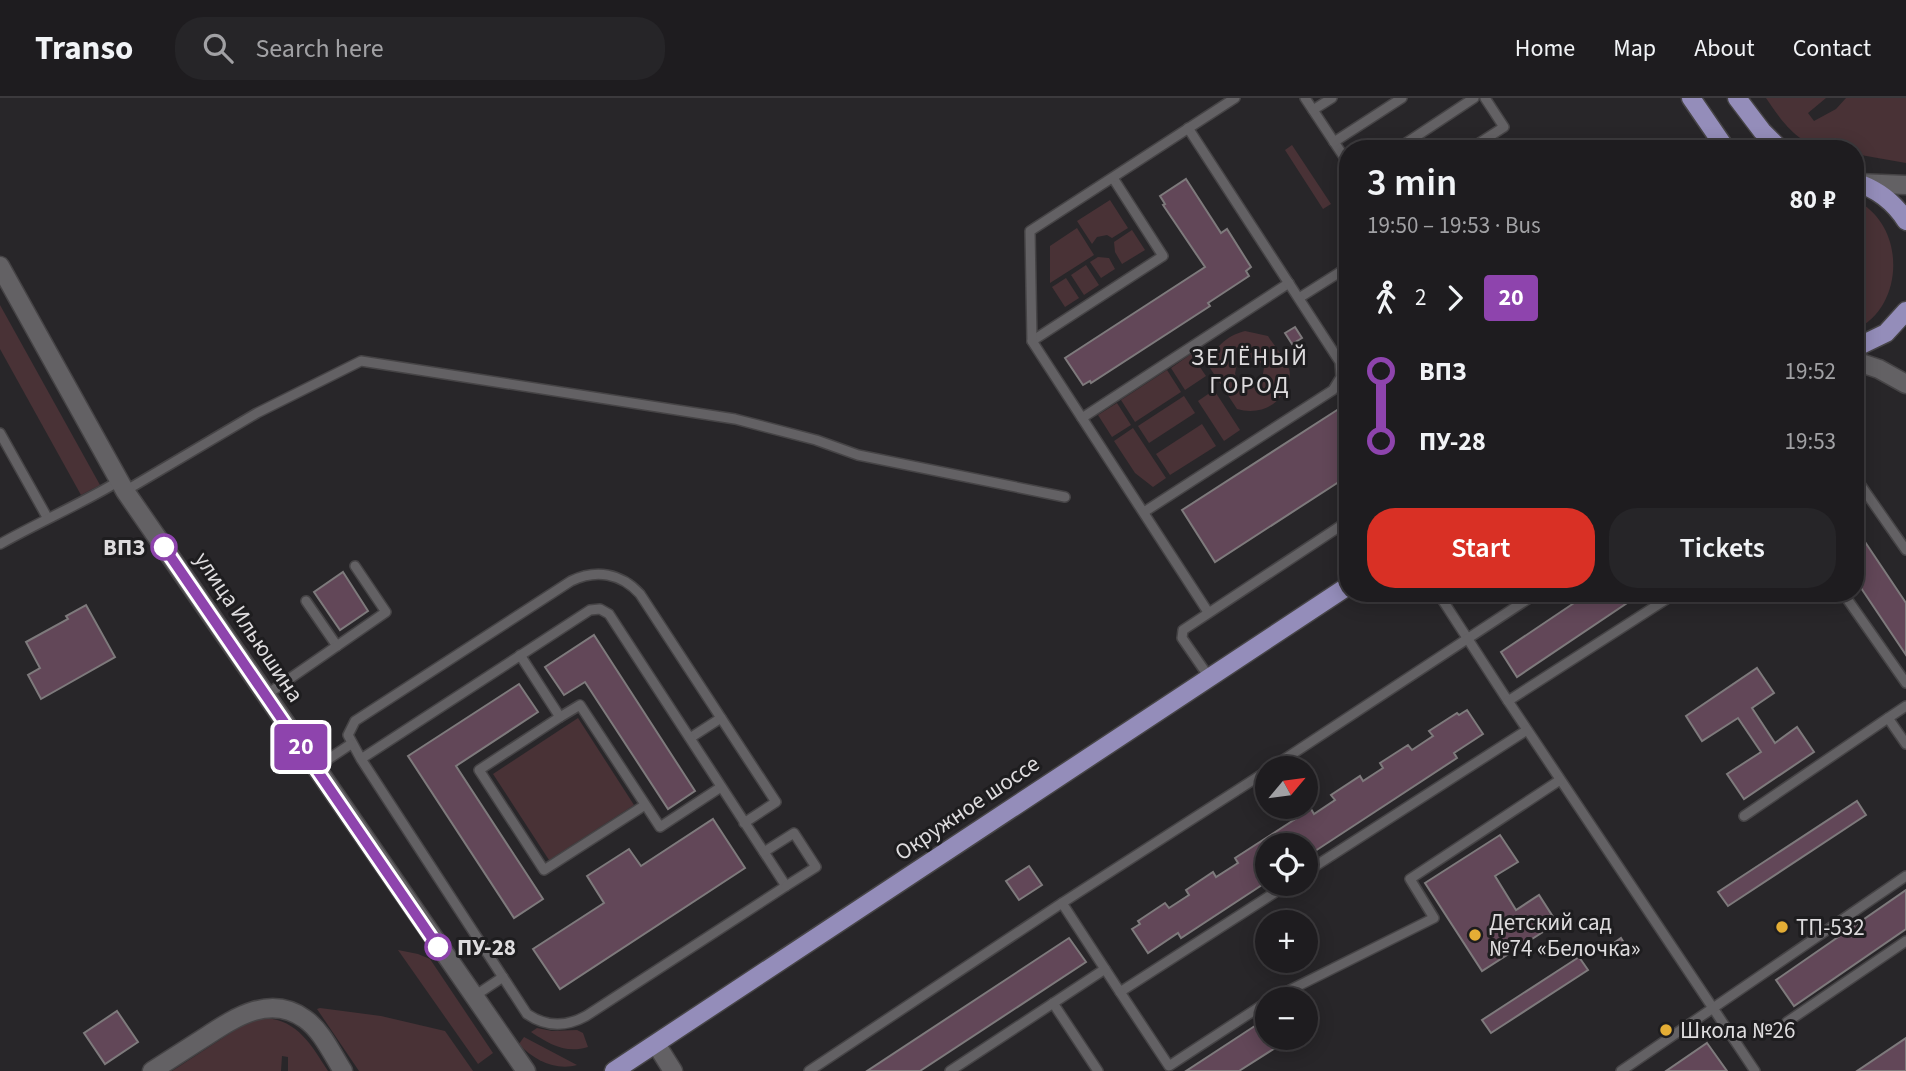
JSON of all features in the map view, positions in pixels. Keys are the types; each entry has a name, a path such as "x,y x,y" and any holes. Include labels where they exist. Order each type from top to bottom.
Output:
{"main road":[{"path":"1691,98 1720,140"},
{"path":"1737,98 1772,140"},
{"path":"1864,186 1888,200 1906,221"},
{"path":"1864,344 1886,333 1906,311"},
{"name":"Окружное шоссе","path":"614,1071 1339,592"}],"street":[{"path":"1864,182 1906,185"},
{"name":"улица Ильюшина","path":"0,266 122,486 526,1071"},
{"path":"1864,364 1906,384"},
{"path":"152,1071 238,1016 266,1008 294,1013 306,1020 317,1031 343,1071"},
{"path":"656,1044 673,1071"}],"lane":[{"path":"1208,612 1032,341 1030,231 1235,98"},
{"path":"1305,98 1339,150"},
{"path":"1313,110 1332,98"},
{"path":"1334,142 1402,98"},
{"path":"1410,140 1474,98"},
{"path":"1484,140 1504,127 1485,98"},
{"path":"1188,128 1339,360"},
{"path":"1032,341 1163,256 1113,178"},
{"path":"1299,298 1339,273"},
{"path":"1082,418 1289,283"},
{"path":"0,544 47,517 122,486 257,413 361,361 735,419 816,440 858,455 1065,497"},
{"path":"1144,512 1336,386 1339,381"},
{"path":"0,433 47,517"},
{"path":"1864,490 1906,550"},
{"path":"1209,677 1182,638 1184,630 1339,527"},
{"path":"266,695 386,612 355,566"},
{"path":"744,822 776,802 640,594 618,577 600,573 571,581 355,721 349,730 352,744 361,759 527,1014 542,1022 568,1024 586,1016 816,867 794,833 764,852"},
{"path":"306,601 337,646"},
{"path":"1444,602 1755,1071"},
{"path":"1289,756 1524,602"},
{"path":"1508,701 1662,602"},
{"path":"1849,602 1906,683"},
{"path":"361,759 590,610 605,611 786,886"},
{"path":"520,655 560,717"},
{"path":"645,805 544,870 479,770 580,705 660,827 722,787"},
{"path":"1744,817 1906,706"},
{"path":"690,738 721,718"},
{"path":"1888,718 1906,744"},
{"path":"1318,864 1527,730"},
{"path":"315,768 352,744"},
{"path":"808,1071 1255,778"},
{"path":"1296,987 1434,918 1409,879 1560,780"},
{"path":"1621,1071 1906,876"},
{"path":"1120,992 1269,896"},
{"path":"1062,903 1169,1066 1255,1010"},
{"path":"1787,1022 1906,941"},
{"path":"950,1071 1105,969"},
{"path":"473,996 503,977"},
{"path":"1053,1003 1098,1071"}],"shaded area":[{"path":"1766,98 1826,98 1808,113 1814,121 1836,109 1846,98 1906,98 1906,163 1864,156 1864,140 1803,140 1784,122"},
{"path":"1292,145 1331,204 1323,209 1285,150"},
{"path":"1110,200 1128,228 1112,238 1107,235 1097,237 1092,244 1077,221"},
{"path":"1864,206 1872,211 1884,227 1891,245 1893,265 1891,285 1884,303 1872,319 1864,324"},
{"path":"1077,228 1094,255 1050,283 1050,246"},
{"path":"1132,230 1145,250 1122,264 1115,252 1114,242"},
{"path":"1098,257 1109,258 1115,269 1101,278 1090,262"},
{"path":"1086,265 1099,285 1084,295 1071,275"},
{"path":"1066,278 1079,298 1065,307 1052,287"},
{"path":"0,305 100,485 81,495 0,349"},
{"path":"1245,331 1268,336 1290,371 1283,393 1267,408 1253,411 1237,409 1210,368 1214,354 1221,344","holes":["1247,357 1258,359 1264,368 1262,379 1253,386 1241,384 1235,374 1237,363"]},
{"path":"1191,354 1206,376 1185,390 1171,368"},
{"path":"1167,370 1181,392 1135,422 1121,400"},
{"path":"1214,390 1240,430 1224,441 1198,401"},
{"path":"1184,396 1195,413 1149,443 1138,426"},
{"path":"1117,403 1131,425 1112,437 1098,415"},
{"path":"1202,424 1216,446 1170,475 1156,454"},
{"path":"1133,428 1166,478 1153,487 1135,473 1114,441"},
{"path":"578,718 634,805 549,860 493,774"},
{"path":"398,950 430,959 493,1053 478,1064"},
{"path":"317,1009 381,1016 445,1031 473,1071 359,1071"},
{"path":"265,1018 277,1020 295,1029 310,1044 328,1071 288,1071 288,1057 282,1056 281,1071 172,1071 246,1023"},
{"path":"537,1028 552,1031 577,1030 583,1033 588,1047 558,1047 531,1032"},
{"path":"524,1037 577,1065 545,1063 519,1044"}],"building":[{"path":"1186,179 1221,233 1227,229 1251,267 1246,271 1249,276 1208,303 1210,306 1091,383 1090,381 1083,385 1065,358 1205,267 1163,205 1165,204 1160,196"},
{"path":"1295,327 1302,338 1292,344 1285,333"},
{"path":"1339,409 1339,482 1215,562 1182,510"},
{"path":"1864,540 1906,603 1906,655 1864,592"},
{"path":"343,572 368,611 340,630 314,592"},
{"path":"1576,602 1629,602 1517,677 1501,652"},
{"path":"86,605 115,657 41,699 28,675 40,668 26,642 68,619 66,616"},
{"path":"594,635 695,791 668,809 585,682 564,695 545,667"},
{"path":"1757,668 1774,693 1752,708 1775,743 1797,727 1814,752 1744,799 1727,774 1761,752 1738,718 1702,741 1686,716"},
{"path":"519,684 538,712 456,766 543,899 514,918 408,756"},
{"path":"1467,710 1483,734 1454,753 1457,758 1318,849 1318,833 1274,833 1295,819 1318,819 1318,811 1335,800 1331,795 1360,776 1363,781 1383,768 1380,763 1408,745 1412,750 1433,736 1429,731 1457,713 1459,715"},
{"path":"1857,801 1866,815 1728,906 1718,892"},
{"path":"713,819 745,868 560,989 533,949 604,903 587,876 629,849 641,866"},
{"path":"1500,835 1518,862 1495,876 1516,910 1539,895 1557,923 1482,971 1425,883"},
{"path":"1255,845 1255,890 1181,938 1178,933 1148,953 1132,929 1140,924 1138,921 1165,903 1169,908 1189,895 1186,890 1213,872 1216,877 1238,863 1235,858"},
{"path":"1029,866 1042,885 1019,900 1006,881"},
{"path":"1906,890 1906,929 1794,1006 1776,980"},
{"path":"1069,938 1086,962 920,1071 867,1071"},
{"path":"1621,938 1629,951 1619,957 1611,945"},
{"path":"1579,957 1588,970 1491,1033 1482,1020"},
{"path":"117,1011 138,1042 105,1064 84,1033"},
{"path":"1255,1026 1255,1050 1272,1050 1239,1071 1186,1071"},
{"path":"1906,1038 1906,1071 1857,1071"},
{"path":"1707,1043 1727,1071 1666,1071"}],"bus line":[{"name":"20","path":"164,547 438,947"}],"place":[{"name":"ВПЗ","path":"164,547"},
{"name":"ТП-532","path":"1782,927"},
{"name":"Детский сад №74 «Белочка»","path":"1475,935"},
{"name":"ПУ-28","path":"438,947"},
{"name":"Школа №26","path":"1666,1030"}],"district":[{"name":"ЗЕЛЁНЫЙ ГОРОД","path":"1250,371"}]}
